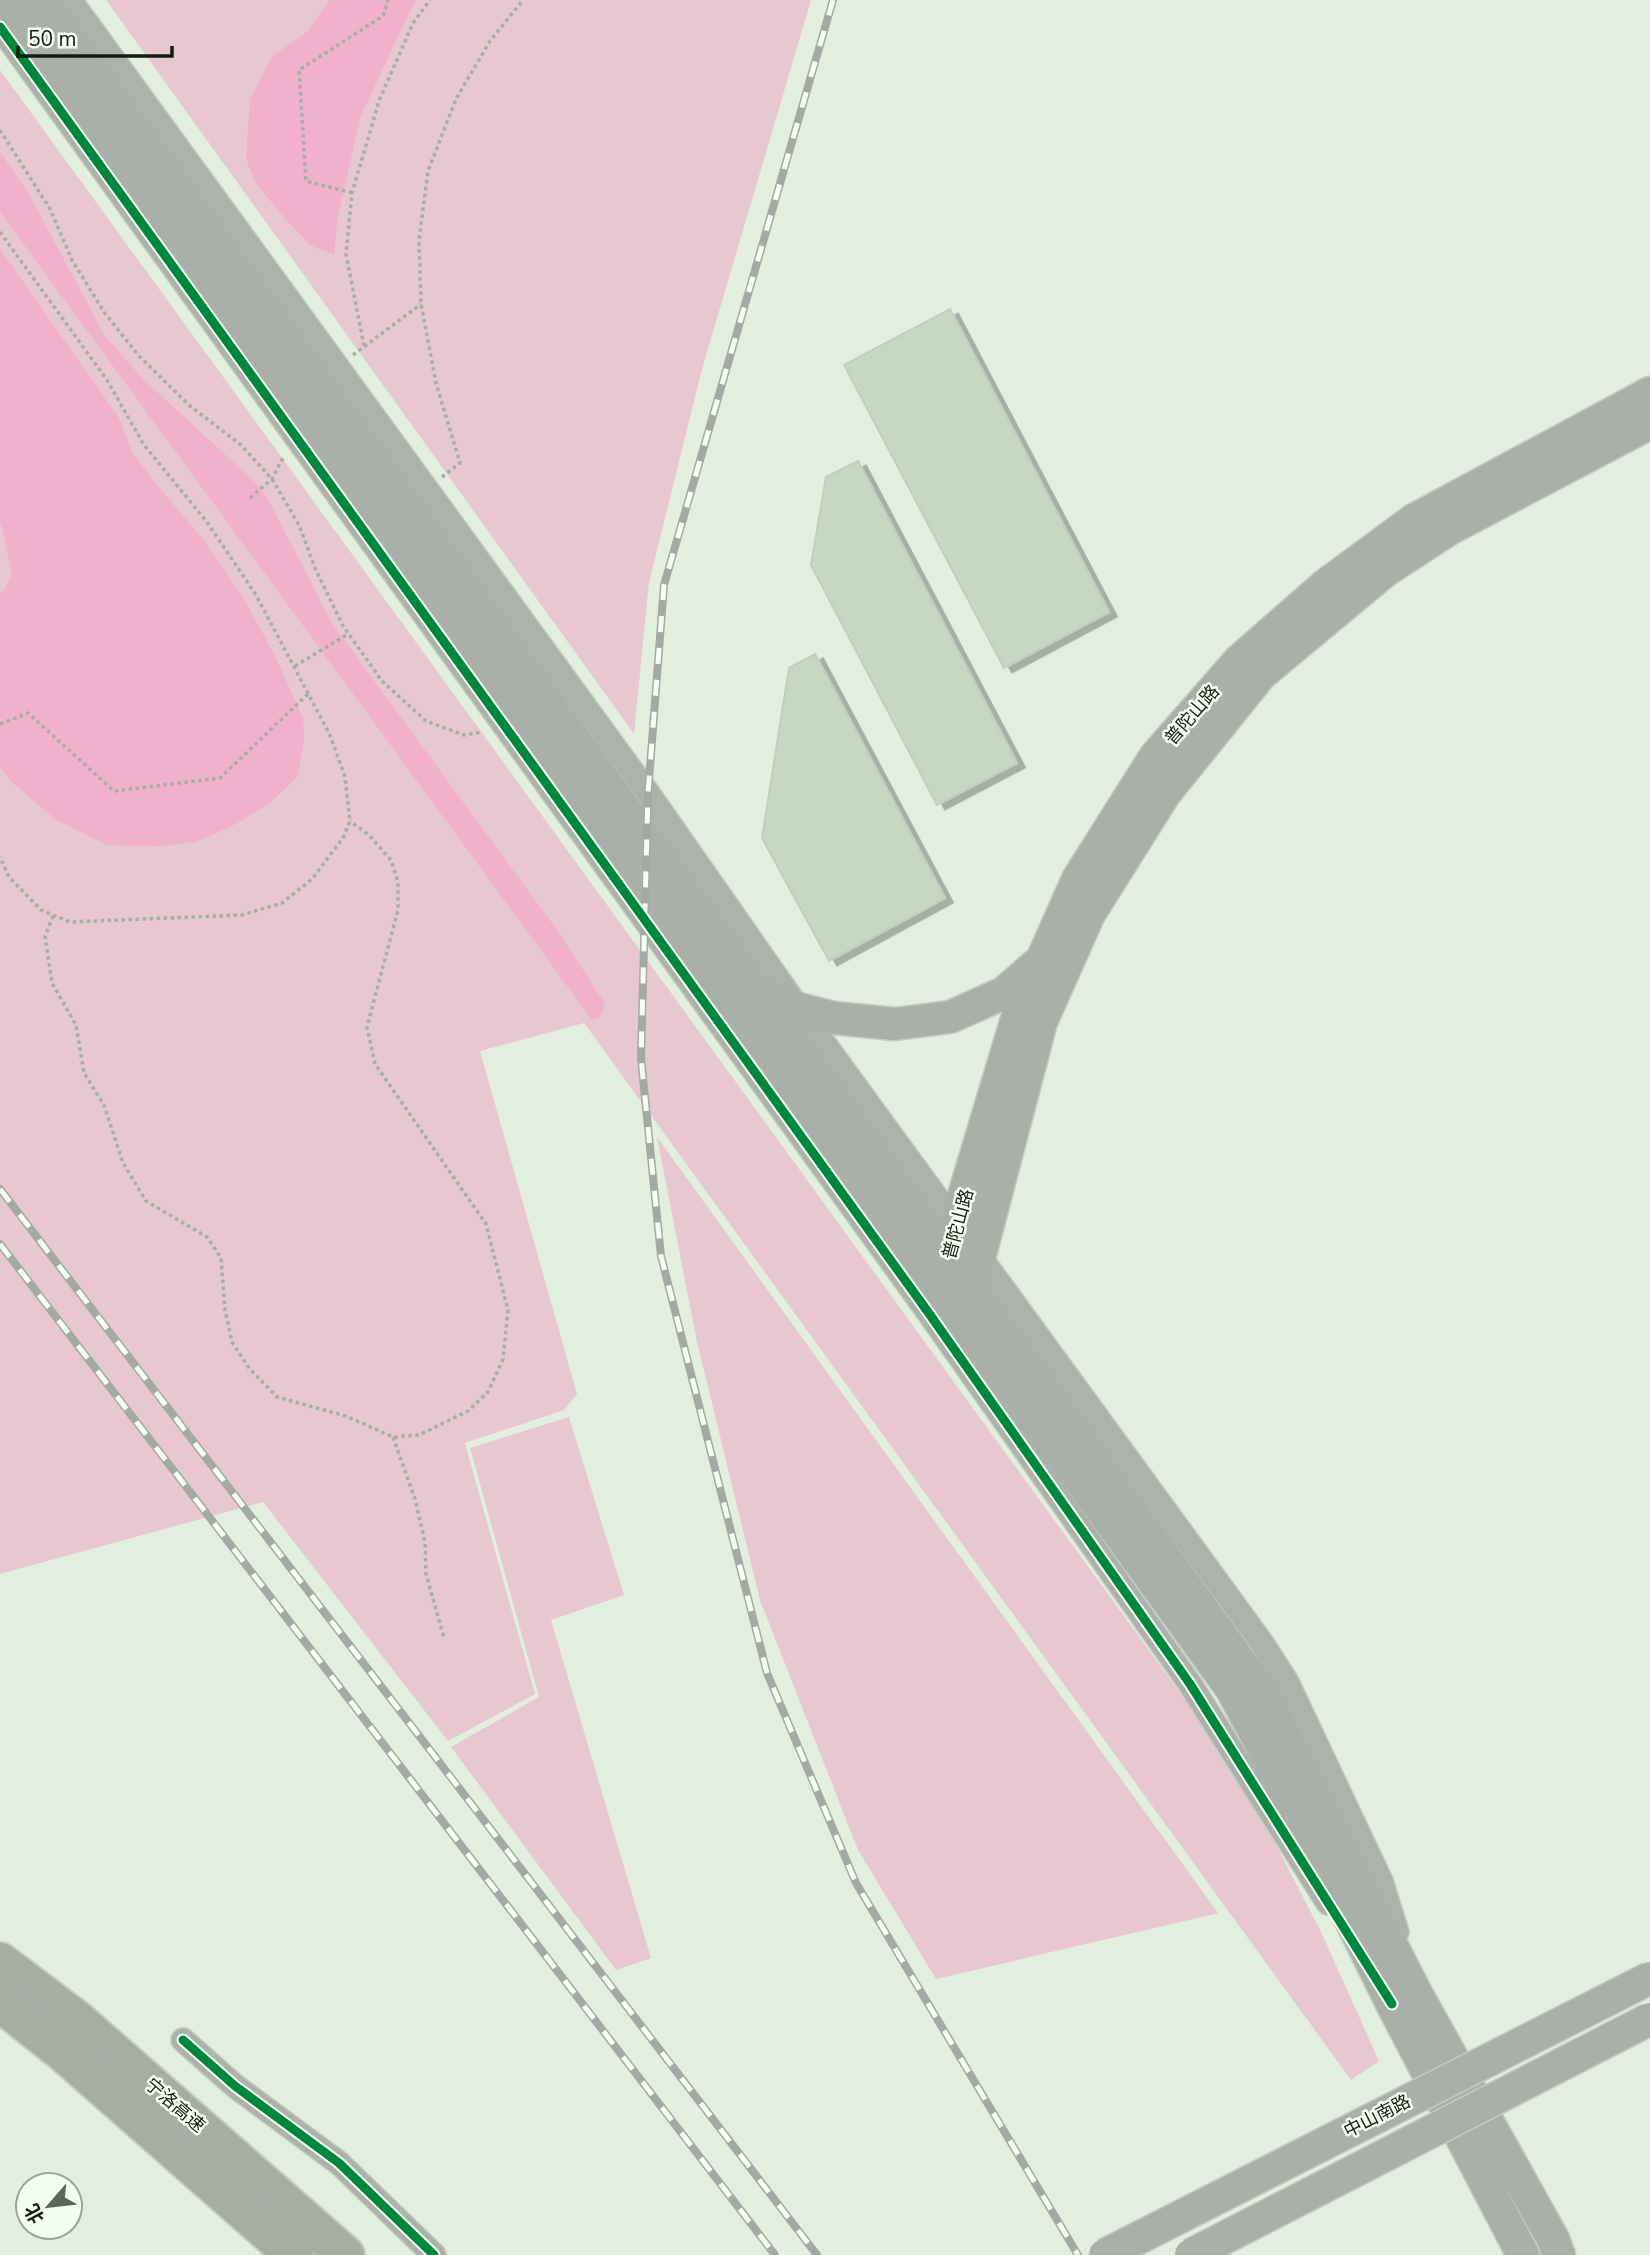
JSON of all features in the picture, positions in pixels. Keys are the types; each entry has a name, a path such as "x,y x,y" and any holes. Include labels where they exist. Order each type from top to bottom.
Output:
{"highway":[{"name":"宁洛高速","path":"0,1962 89,2030 345,2255"},
{"name":"宁洛高速","path":"0,2002 64,2053 294,2255"}],"main road":[{"path":"6,0 1231,1689 1405,1999 1553,2239 1559,2255"},
{"path":"41,0 946,1255"},
{"name":"普陀山路","path":"948,1300 946,1255 1019,1012 1078,879 1155,757 1239,661 1327,584 1414,520 1650,393"},
{"name":"普陀山路","path":"948,1300 981,1255 1041,1023 1088,914 1165,793 1261,674 1385,570 1449,529 1650,423"},
{"path":"752,988 799,1009 834,1018 895,1024 950,1017 1004,993 1043,959"},
{"name":"中山南路","path":"1105,2255 1650,1978"},
{"path":"1405,1999 1523,2255"},
{"path":"1191,2255 1650,2020"}],"street":[{"path":"70,0 648,793 799,1009 1262,1643 1287,1682 1381,1881 1405,1999"},
{"path":"0,27 505,729 948,1300"},
{"path":"183,2040 235,2086 339,2163 434,2255"}],"path":[{"path":"352,194 306,181 299,70 383,16 388,0"},
{"path":"364,346 346,254 352,194 379,101 413,23 430,0"},
{"path":"427,489 460,463 436,383 421,304 419,240 428,171 456,99 490,41 523,0"},
{"path":"0,130 50,209 72,260 104,312 139,356 190,406 241,445 272,479 299,525 315,568 346,635 382,681 426,721 464,735 505,729"},
{"path":"0,232 107,380 144,445 207,522 256,595 330,735 345,777 350,821 343,838 312,879 282,902 242,915 70,922 41,910 9,877 0,857"},
{"path":"250,498 272,479 294,435"},
{"path":"295,666 346,635"},
{"path":"0,724 28,713 114,791 220,778 309,693"},
{"path":"53,916 45,936 52,983 76,1025 84,1073 104,1105 123,1163 146,1201 207,1237 221,1258 225,1310 232,1342 249,1368 276,1397 346,1416 393,1437 419,1435 468,1410 488,1392 503,1359 508,1310 486,1224 375,1064 367,1027 398,910 398,882 391,860 369,835 350,821"},
{"path":"393,1437 415,1499 425,1542 426,1574 444,1639"}],"shaded area":[{"path":"106,0 811,0 702,369 649,582 634,734"},
{"path":"330,0 417,0 361,115 338,215 334,255 310,245 286,220 255,182 246,159 250,99 272,57 307,32"},
{"path":"0,70 1188,1704 1272,1837 1322,1934 1379,2061 1351,2080 584,1023 480,1051 577,1394 564,1410 465,1443 535,1694 448,1741 263,1502 0,1574"},
{"path":"0,152 29,194 105,336 143,379 255,482 267,497 331,622 560,934 605,1004 600,1017 592,1020 0,212"},
{"path":"0,249 119,418 132,452 203,539 243,597 274,654 303,718 304,742 297,777 270,803 232,826 196,842 160,846 107,845 55,819 14,784 0,768 0,593 5,589 12,573 0,520"},
{"path":"657,1137 1219,1913 936,1979 858,1850 760,1600 697,1342"},
{"path":"569,1417 624,1595 551,1620 651,1958 616,1970 451,1747 539,1697 470,1448"}],"building":[{"path":"950,309 1109,612 1004,668 844,365"},
{"path":"858,461 1017,763 937,805 811,565 826,477"},
{"path":"815,654 945,898 829,961 762,838 789,668"}],"railway":[{"path":"833,0 664,585 648,793 641,1058 661,1256 767,1673 856,1883 1078,2255"},
{"path":"0,1189 817,2255"},
{"path":"0,1244 775,2255"}],"cycle path":[{"path":"0,27 928,1312 1190,1684 1392,2004"},
{"path":"183,2040 235,2086 339,2163 434,2255"}]}
